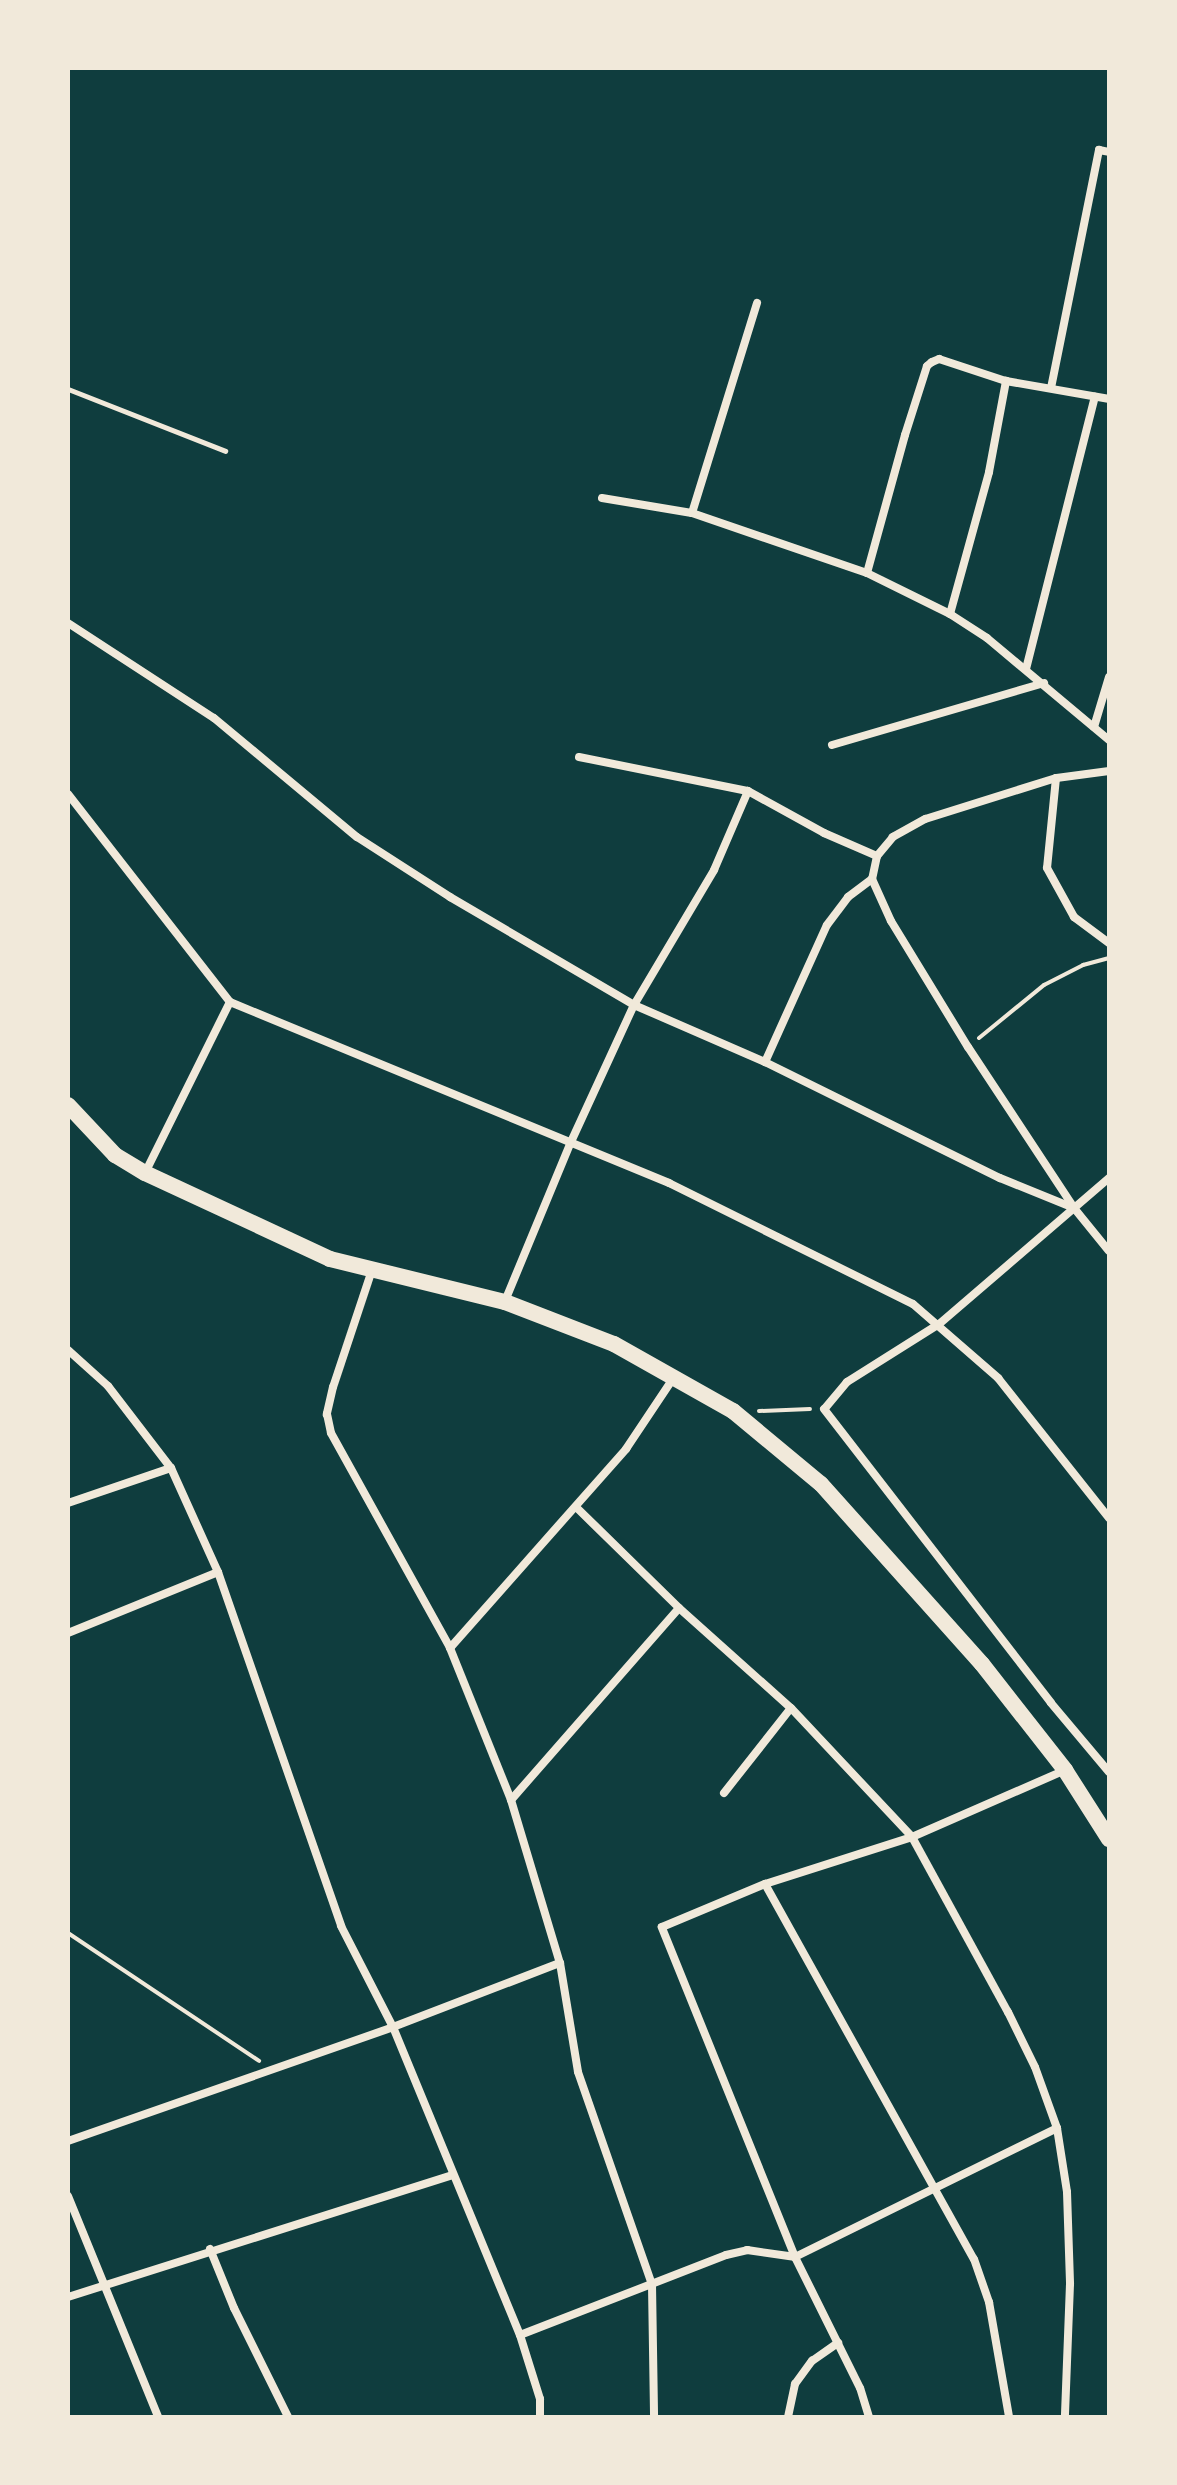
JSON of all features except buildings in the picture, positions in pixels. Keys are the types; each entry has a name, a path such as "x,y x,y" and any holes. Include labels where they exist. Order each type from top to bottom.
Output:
{"main road":[{"path":"68,1105 115,1155 145,1173 330,1259 505,1302 614,1344 672,1380 733,1411 821,1484 982,1664 1065,1770 1109,1839"}],"street":[{"path":"1051,388 1099,150 1109,152"},
{"path":"692,513 757,303"},
{"path":"867,573 927,366 939,359 1006,381 1109,399"},
{"path":"950,614 989,472 1006,381"},
{"path":"1026,669 1095,397"},
{"path":"602,498 692,513 867,573 950,614 1044,683 1109,740"},
{"path":"68,623 214,718 357,837 450,897 634,1005 765,1062 1000,1178 1074,1208"},
{"path":"1094,727 1109,677"},
{"path":"832,745 1044,683"},
{"path":"579,757 748,791 824,833 877,856"},
{"path":"1106,774 1056,778 925,819 893,837 877,856 872,879 891,921 968,1047 1074,1208 1109,1251"},
{"path":"1056,778 1047,868 1074,917 1109,943"},
{"path":"505,1302 570,1144 634,1005 714,870 748,791"},
{"path":"68,794 230,1002 669,1183 913,1304 998,1378 1109,1518"},
{"path":"765,1062 827,925 848,897 872,879"},
{"path":"145,1173 230,1002"},
{"path":"1109,1178 939,1324 847,1382 824,1409 1051,1703 1109,1772"},
{"path":"372,1270 333,1387 329,1423 343,1456 450,1648 511,1800 560,1963 578,2072 652,2285 654,2417"},
{"path":"68,1350 108,1386 171,1468 218,1572 341,1926 393,2027 520,2335 540,2399 540,2417"},
{"path":"450,1648 626,1449 672,1380"},
{"path":"68,1503 171,1468"},
{"path":"576,1507 679,1608 791,1708 912,1837 1008,2012 1035,2067 1057,2128 1067,2192 1070,2268 1065,2417"},
{"path":"68,1633 218,1572"},
{"path":"511,1800 679,1608"},
{"path":"724,1793 791,1708"},
{"path":"869,2417 838,2343 795,2257 662,1927 765,1884 912,1837 1065,1770"},
{"path":"765,1884 974,2259 989,2302 1009,2417"},
{"path":"68,2141 393,2027 560,1963"},
{"path":"520,2335 726,2255 747,2250 795,2257 1057,2128"},
{"path":"68,2297 210,2249 453,2175"},
{"path":"68,2196 158,2417"},
{"path":"210,2249 234,2308 288,2417"},
{"path":"788,2417 795,2384 812,2361 838,2343"}],"lane":[{"path":"68,389 225,451"}],"path":[{"path":"968,1047 1044,985 1083,965 1109,958"},
{"path":"733,1411 824,1409"},
{"path":"68,1933 270,2068"}]}
